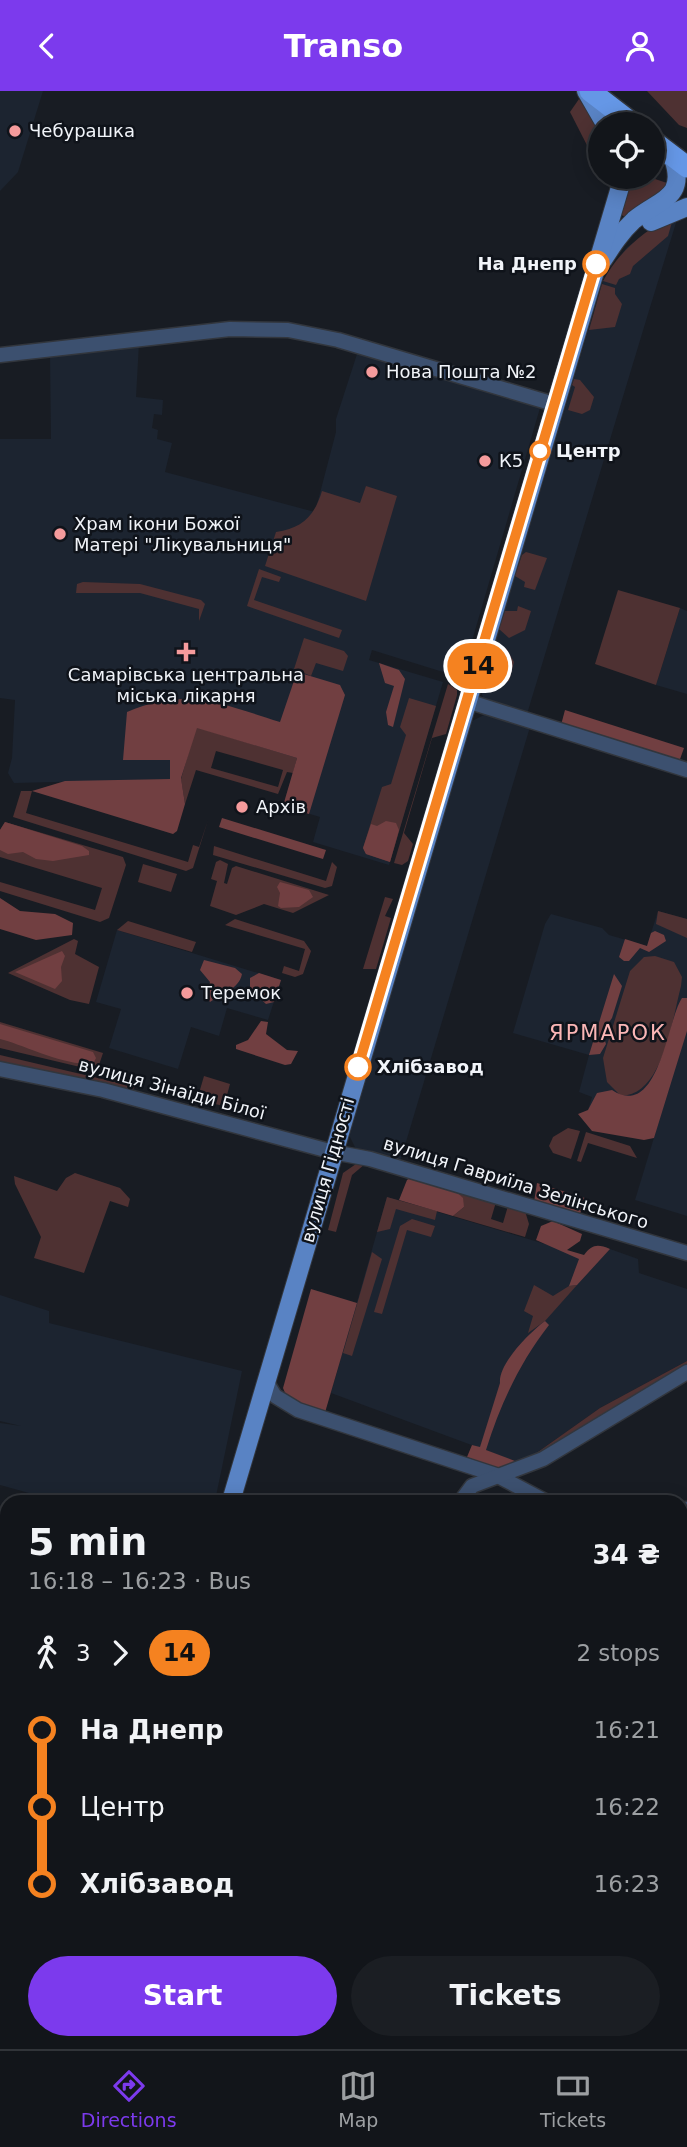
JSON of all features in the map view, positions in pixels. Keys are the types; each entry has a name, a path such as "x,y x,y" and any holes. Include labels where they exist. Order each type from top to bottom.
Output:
{"highway":[{"path":"588,91 617,112"}],"main road":[{"path":"588,91 599,112"},
{"name":"вулиця Гідності","path":"580,315 613,244 635,220 672,196 679,173 671,159"},
{"name":"вулиця Гідності","path":"611,213 613,189"},
{"name":"вулиця Гідності","path":"233,1495 619,189"},
{"name":"вулиця Гідності","path":"580,315 599,277 630,236 659,218 687,207"}],"street":[{"path":"0,355 230,329 288,330 338,340 554,404"},
{"path":"467,701 687,770"},
{"name":"вулиця Зінаїди Білої","path":"0,1069 103,1090 333,1152"},
{"name":"вулиця Гавриїла Зелінського","path":"333,1152 370,1159 687,1253"},
{"path":"465,1495 472,1486 496,1475 519,1471 543,1459 687,1372"},
{"path":"265,1381 275,1396 298,1411 496,1475 534,1495"}],"shaded area":[{"name":"Чебурашка","path":"0,91 43,91 18,172 0,191"},
{"path":"647,91 687,91 687,128 679,125"},
{"path":"579,99 588,112 588,147 570,112"},
{"path":"665,182 670,184 667,193 626,217 621,215 629,189 665,189"},
{"path":"679,213 527,714 483,698 481,690 603,281 627,247"},
{"path":"674,215 668,236 633,266 630,274 619,279 616,285 603,281 633,243"},
{"path":"602,284 615,288 615,294 622,304 615,327 589,330"},
{"name":"Самарівська центральна міська лікарня","path":"139,343 136,397 163,400 162,415 154,414 152,428 158,430 157,439 172,443 165,472 315,512 336,432 336,419 358,351 540,408 462,675 456,676 372,650 369,660 443,682 389,865 313,842 320,817 283,806 297,759 197,728 181,779 14,783 8,773 12,758 15,700 0,698 0,439 51,439 50,354"},
{"path":"574,379 580,380 594,397 590,410 582,414 568,410 575,387 572,385"},
{"path":"366,486 397,496 366,601 265,566 276,532 293,528 306,520 322,491 360,503"},
{"path":"526,552 547,558 535,590 524,587 525,582 515,576 522,555"},
{"path":"259,569 281,577 279,582 262,577 254,600 342,630 339,638 247,606"},
{"path":"77,584 140,584 201,600 205,604 199,621 199,609 140,593 76,593"},
{"path":"618,590 680,608 656,685 595,664"},
{"path":"518,606 531,611 525,630 509,638 499,629 505,611 517,611"},
{"path":"680,608 687,611 687,694 656,685"},
{"path":"304,638 344,651 348,656 343,671 316,663 311,676 294,669"},
{"path":"493,648 506,648 514,662 509,681 485,677"},
{"path":"379,663 399,670 405,679 393,727 388,725 386,712 394,686 385,683"},
{"path":"297,672 340,685 345,695 309,814 283,806 297,758 197,728 181,778 185,804 177,831 173,834 32,791 65,781 170,779 170,760 123,760 127,712 149,704 187,699 222,704 280,722"},
{"path":"448,684 457,690 457,695 446,734 432,738 404,833 413,844 408,861 402,865 394,863"},
{"path":"409,698 436,706 390,862 366,854 363,848 382,787 391,784 406,735 400,727"},
{"path":"565,710 684,748 679,762 561,725"},
{"path":"486,714 530,727 400,1162 356,1149 349,1135 472,721"},
{"path":"196,727 297,758 293,773 287,772 278,794 196,770 185,804 181,779","holes":["216,751 283,770 278,787 211,768"]},
{"path":"21,791 32,791 26,813 188,862 193,845 199,847 208,820 193,868 186,871 13,817"},
{"path":"222,818 326,850 323,859 219,827"},
{"path":"386,821 396,823 399,830 390,862 366,854 363,848 371,824 377,826"},
{"path":"5,822 123,857 126,865 109,918 100,922 0,891 0,882 95,910 102,888 0,857 0,830"},
{"path":"5,822 82,846 89,851 89,855 53,861 36,859 23,852 8,854 0,850 0,830"},
{"path":"214,846 326,881 332,862 337,867 332,886 325,888 213,855"},
{"path":"220,860 228,864 224,883 227,884 232,868 236,866 329,895 293,913 264,904 236,915 210,906 217,881 211,879 216,862"},
{"path":"143,864 177,874 171,892 138,882"},
{"path":"280,882 309,890 313,897 299,907 281,908 278,906 280,893 277,887"},
{"path":"385,897 393,899 385,916 391,918 376,969 363,969"},
{"path":"0,898 20,911 55,914 73,923 72,935 36,940 0,929"},
{"path":"658,911 687,919 687,1216 635,1200 656,1131 588,1110 592,1097 579,1092 589,1055 513,1033 545,924 551,914 602,928 609,935 647,946"},
{"path":"658,911 687,919 687,938 656,924"},
{"path":"235,919 304,941 311,951 303,974 295,977 282,973 284,966 299,971 305,949 225,925"},
{"path":"128,921 196,942 192,952 117,930"},
{"name":"Теремок","path":"117,930 281,980 268,1020 227,1008 219,1036 191,1027 178,1069 109,1048 121,1009 96,1002"},
{"path":"655,931 664,935 666,941 649,952 640,948 629,961 619,957 625,939 647,946 651,933"},
{"path":"74,939 78,941 75,954 99,967 89,1004 70,1000 8,973"},
{"path":"62,951 65,956 61,967 62,981 55,989 15,972"},
{"path":"655,956 674,962 682,977 674,1017 656,1070 647,1083 635,1092 621,1096 607,1082 603,1058 630,971 644,957"},
{"path":"204,960 235,968 242,974 234,987 210,1002 206,996 210,982 200,970"},
{"path":"259,973 281,980 274,1002 266,1004 250,989 250,978"},
{"path":"614,974 622,986 612,1018 602,1032 606,1044 600,1054 589,1055"},
{"path":"682,998 687,998 687,1031 654,1138 644,1140 592,1131 578,1114 588,1110 597,1093 612,1090 628,1096 641,1092 659,1064"},
{"path":"261,1021 268,1022 266,1034 287,1050 298,1051 291,1064 285,1065 236,1049 236,1045 248,1040"},
{"path":"0,1022 103,1053 97,1071 0,1048"},
{"path":"0,1024 93,1052 96,1058 94,1062 85,1064 74,1062 0,1039"},
{"path":"0,1055 136,1087 131,1090 0,1062"},
{"path":"204,1076 230,1084 224,1106 197,1100"},
{"path":"568,1128 580,1131 571,1159 553,1153 549,1146 553,1137"},
{"path":"586,1132 630,1146 637,1158 588,1143 581,1162 577,1161"},
{"path":"356,1164 365,1164 352,1175 336,1232 328,1230 343,1173"},
{"path":"75,1173 120,1188 130,1199 128,1207 110,1201 84,1273 34,1258 41,1237 15,1184 14,1176 57,1191 66,1178"},
{"path":"413,1176 452,1188 463,1198 464,1207 453,1216 399,1200 407,1180"},
{"path":"537,1183 588,1199 579,1215 534,1202"},
{"path":"452,1188 496,1202 491,1219 503,1223 508,1206 525,1211 529,1224 525,1237 453,1216 464,1207"},
{"path":"387,1197 599,1260 610,1249 638,1259 639,1273 687,1289 687,1361 600,1408 528,1459 515,1461 331,1393"},
{"path":"387,1197 437,1211 435,1220 396,1209 390,1229 377,1232"},
{"path":"412,1219 435,1226 431,1237 407,1230 382,1314 374,1312 400,1226"},
{"path":"553,1221 582,1234 580,1241 567,1250 584,1255 596,1246 610,1249 577,1285 569,1286 579,1259 536,1240 541,1226"},
{"path":"372,1252 382,1259 352,1356 343,1353"},
{"path":"534,1285 553,1296 569,1286 577,1285 545,1321 528,1333 533,1316 524,1311"},
{"path":"311,1289 357,1303 324,1416 288,1400 283,1388"},
{"path":"0,1295 49,1311 49,1323 242,1371 216,1495 36,1495 0,1485 0,1423 21,1426 0,1421"},
{"path":"545,1321 549,1325 512,1385 486,1450 515,1461 528,1459 511,1467 498,1468 467,1457 472,1445 480,1447 501,1375 509,1358"},
{"path":"687,1361 687,1365 670,1376 528,1459 600,1408"}],"bus line":[{"name":"14","path":"358,1067 596,264"}],"place":[{"name":"Чебурашка","path":"15,131"},
{"name":"На Днепр","path":"596,264"},
{"name":"Нова Пошта №2","path":"372,372"},
{"name":"Центр","path":"540,451"},
{"name":"К5","path":"485,461"},
{"name":"Храм ікони Божої Матері \"Лікувальниця\"","path":"60,534"},
{"name":"Самарівська центральна міська лікарня","path":"186,652"},
{"name":"Архів","path":"242,807"},
{"name":"Теремок","path":"187,993"},
{"name":"Хлібзавод","path":"358,1067"}],"district":[{"name":"ЯРМАРОК","path":"608,1033"}]}
